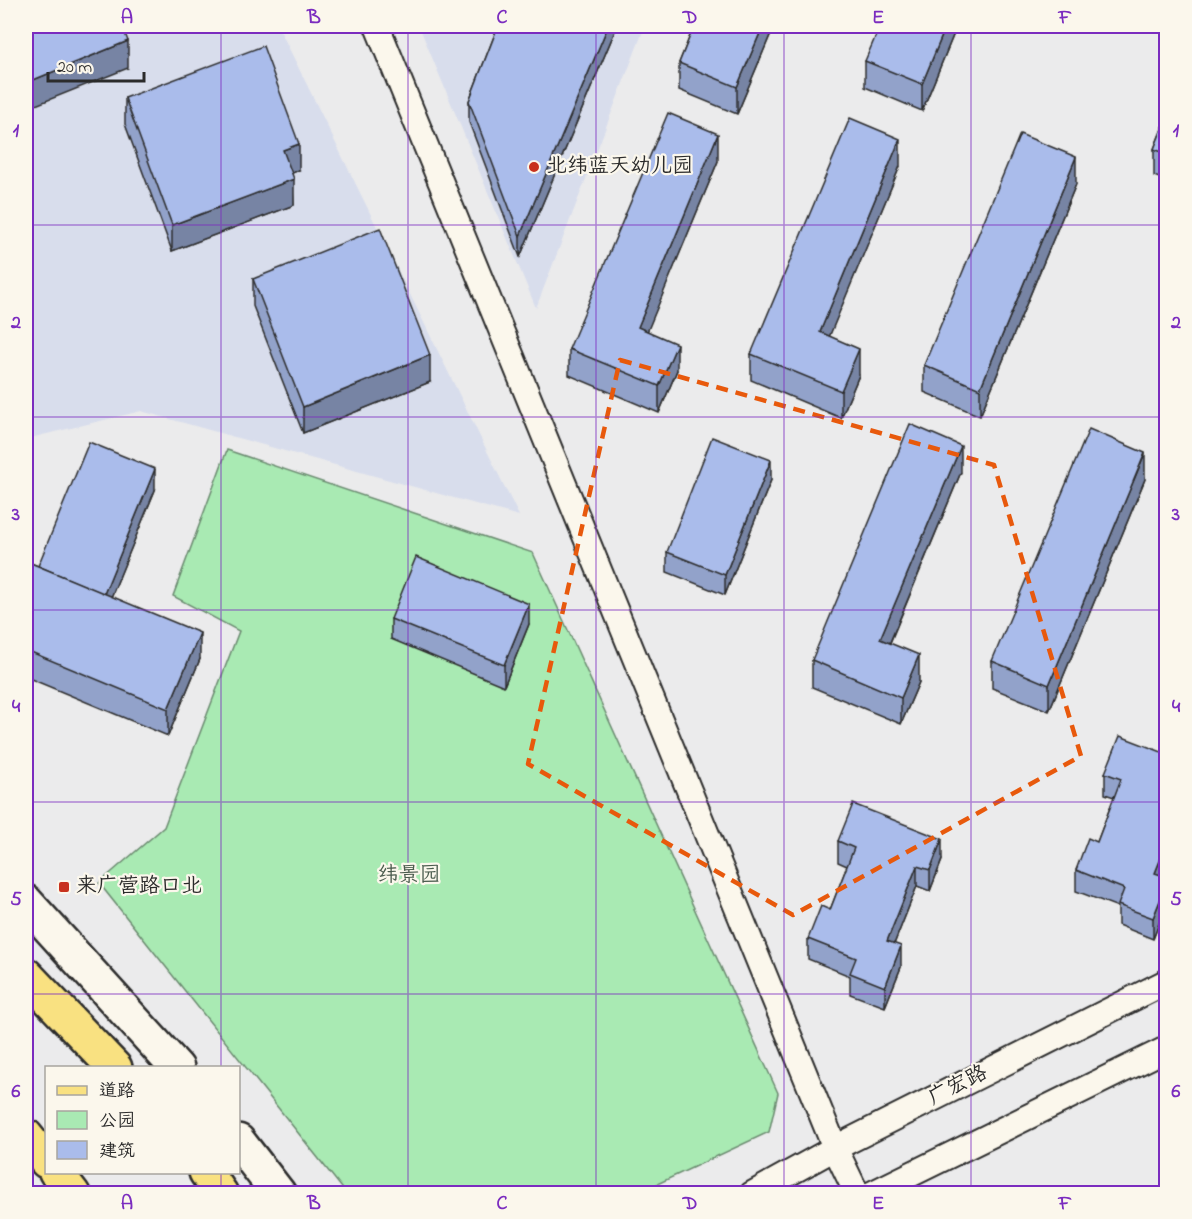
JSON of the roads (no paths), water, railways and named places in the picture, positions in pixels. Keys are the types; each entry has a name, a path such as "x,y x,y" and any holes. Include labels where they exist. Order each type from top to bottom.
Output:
{"main road":[{"path":"26,975 113,1066"},
{"path":"26,1136 45,1160"},
{"path":"57,1174 73,1194"},
{"path":"207,1174 221,1194"}],"street":[{"path":"377,26 835,1148 857,1194"},
{"path":"26,902 175,1066"},
{"name":"广宏路","path":"752,1194 835,1148 1167,982"},
{"path":"872,1194 1167,1049"},
{"path":"240,1144 279,1194"}],"place":[{"name":"北纬蓝天幼儿园","path":"534,167"},
{"name":"来广营路口北","path":"64,887"}],"park label":[{"name":"纬景园","path":"409,876"}]}
